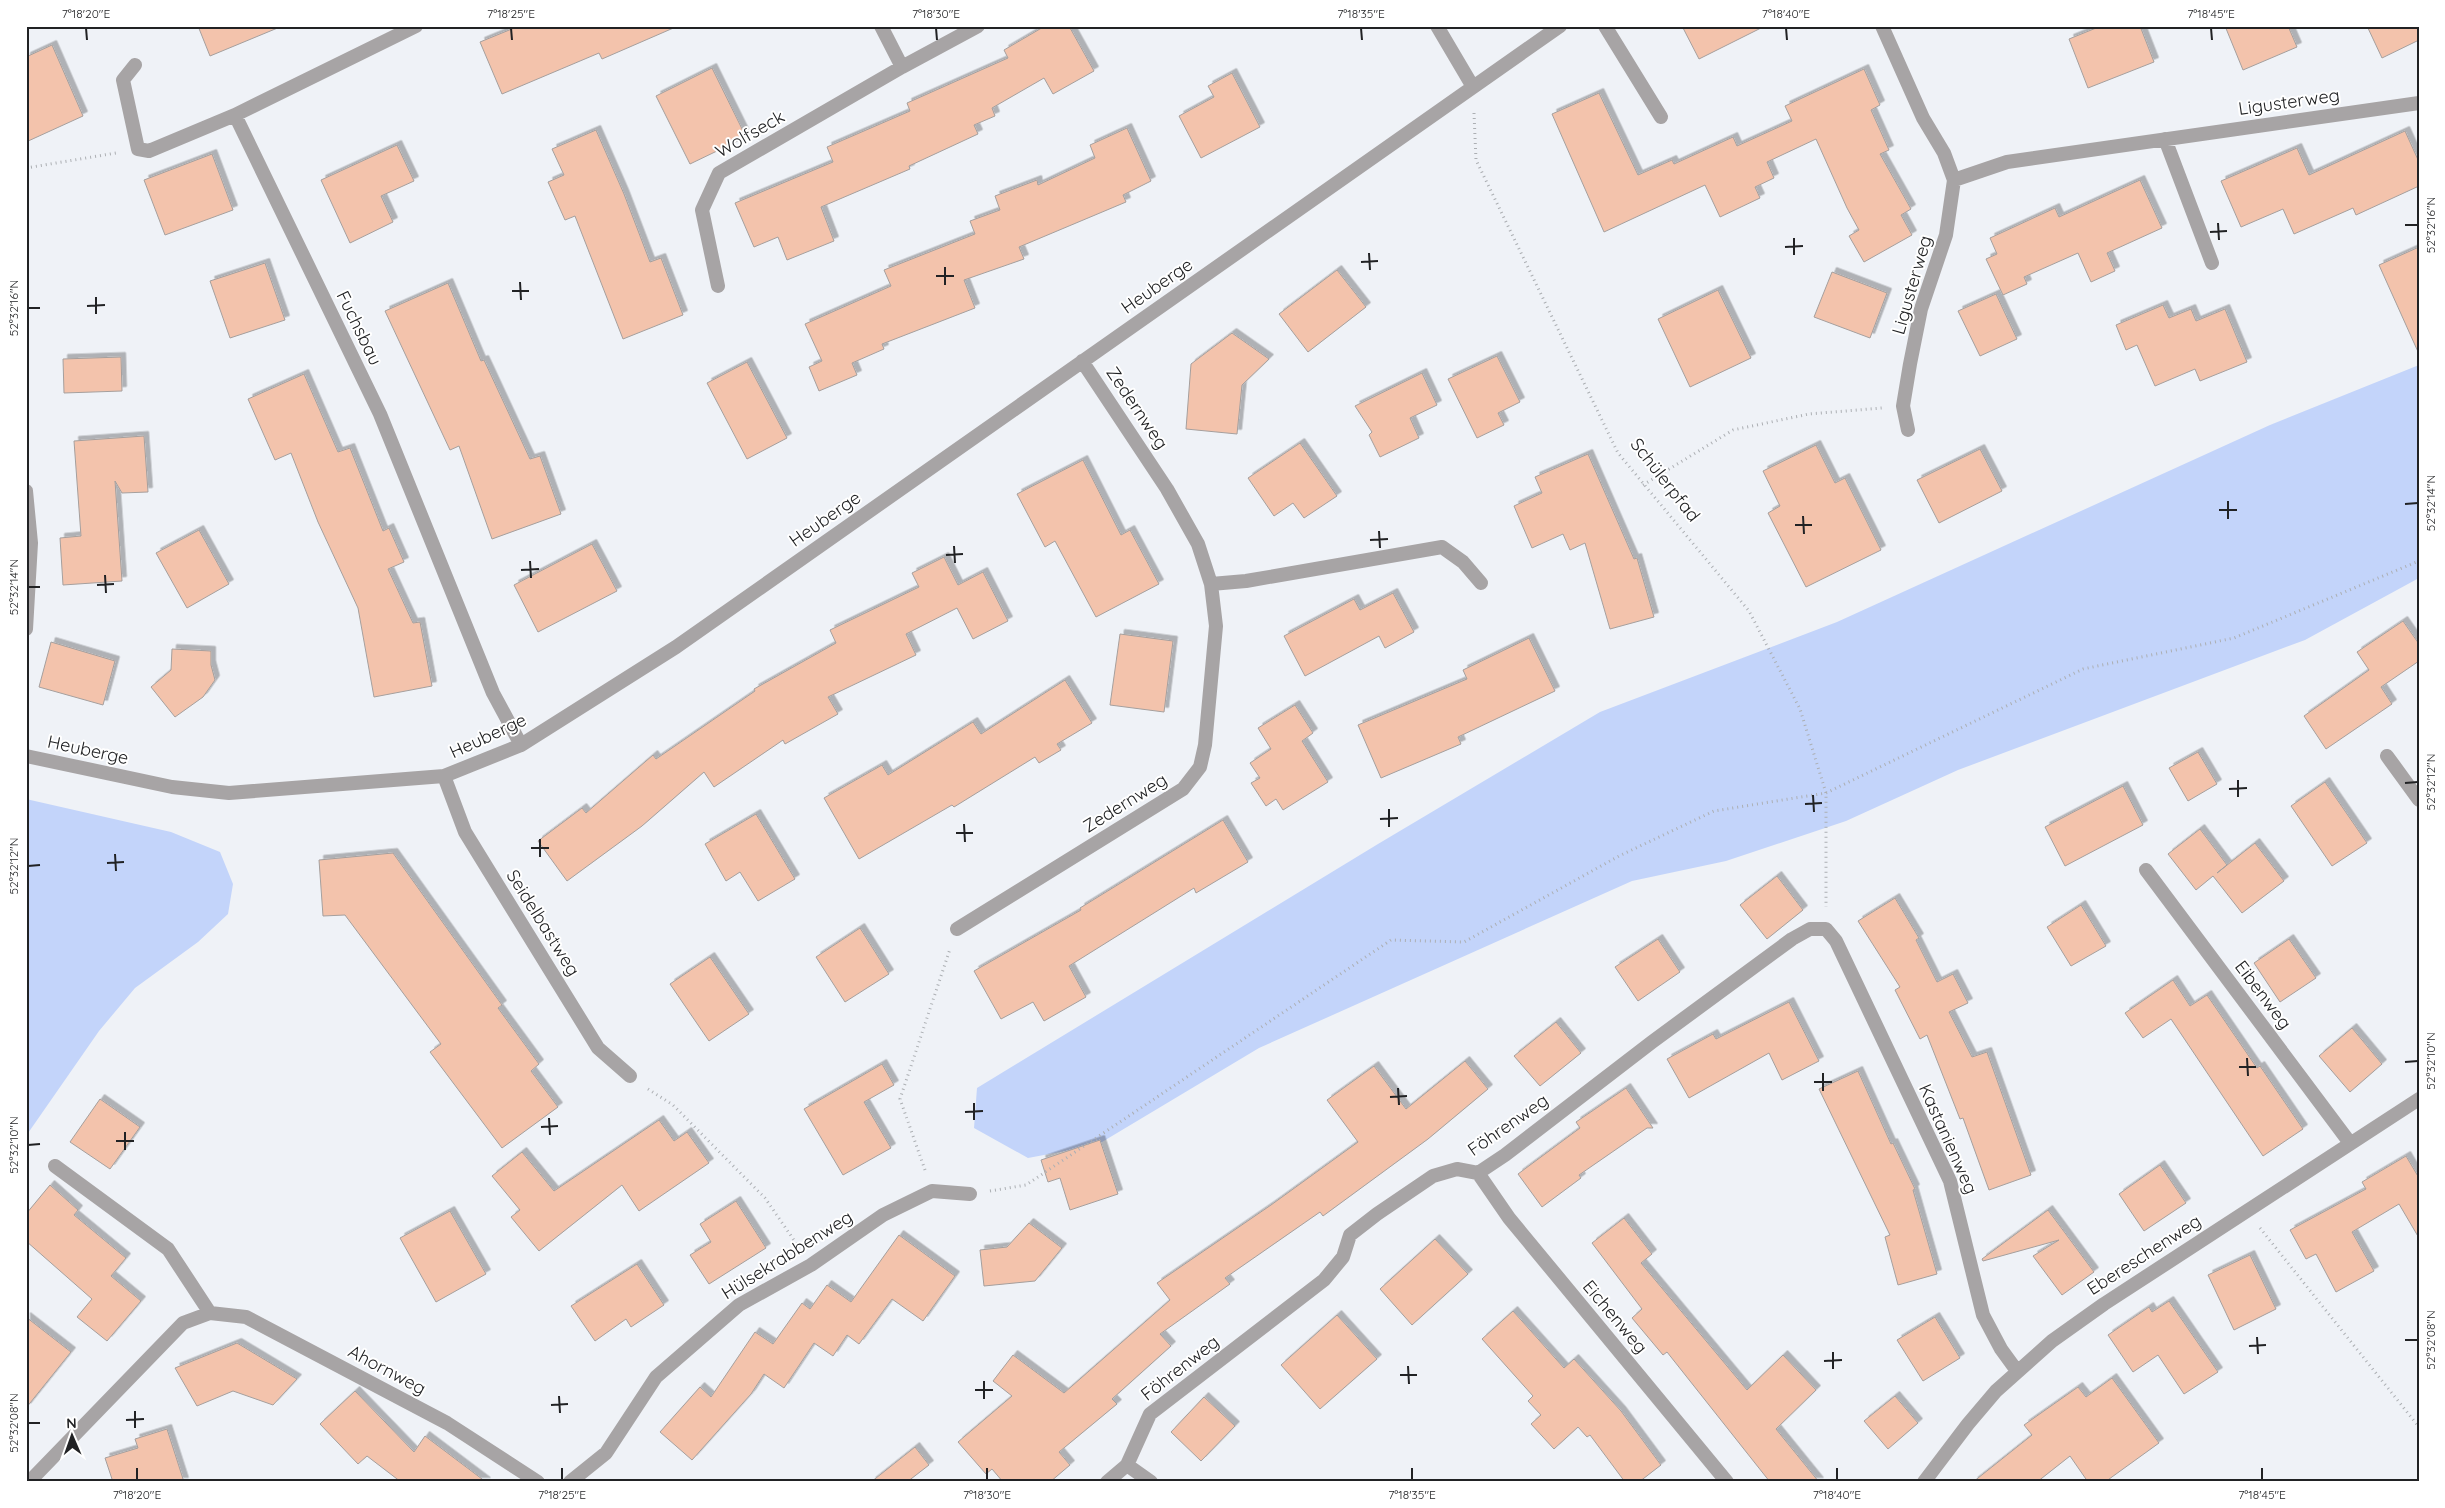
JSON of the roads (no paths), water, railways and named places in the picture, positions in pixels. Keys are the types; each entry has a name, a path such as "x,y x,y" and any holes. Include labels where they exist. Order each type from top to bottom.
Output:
{"street":[{"path":"136,65 122,80 138,149 150,151 235,115 416,26"},
{"path":"881,26 902,67 978,26"},
{"path":"1437,26 1473,87"},
{"name":"Heuberge","path":"26,756 172,787 229,793 444,776 521,746 676,647 1560,26"},
{"path":"1605,26 1661,116"},
{"name":"Ligusterweg","path":"1882,26 1923,118 1944,153 1954,180 1946,234 1921,309 1903,406 1908,430"},
{"name":"Wolfseck","path":"718,286 702,210 719,173 902,67"},
{"name":"Ligusterweg","path":"1954,180 2007,162 2419,103"},
{"name":"Fuchsbau","path":"235,115 380,414 493,693 521,746"},
{"path":"2165,138 2212,263"},
{"name":"Zedernweg","path":"957,929 1183,789 1200,767 1206,745 1216,626 1211,584 1198,544 1167,488 1082,361"},
{"path":"26,490 31,543 26,629"},
{"path":"1211,584 1246,581 1442,547 1463,562 1481,584"},
{"path":"2387,756 2419,800"},
{"name":"Seidelbastweg","path":"444,776 465,832 598,1048 630,1076"},
{"name":"Eibenweg","path":"2146,870 2350,1143"},
{"name":"Föhrenweg","path":"1127,1464 1150,1414 1324,1280 1343,1257 1350,1235 1377,1214 1434,1176 1457,1170 1478,1173 1505,1155 1652,1042 1792,939 1810,929 1826,929"},
{"name":"Kastanienweg","path":"1826,929 1836,941 1950,1181 1983,1315 2001,1349 2017,1371"},
{"name":"Ebereschenweg","path":"1924,1482 1968,1424 2017,1371 2052,1341 2104,1304 2419,1100"},
{"path":"55,1166 168,1249 210,1313"},
{"name":"Eichenweg","path":"1478,1173 1509,1218 1727,1482"},
{"name":"Hülsekrabbenweg","path":"570,1482 606,1453 656,1376 739,1305 811,1265 883,1215 932,1191 970,1194"},
{"name":"Ahornweg","path":"29,1482 183,1323 210,1313 246,1317 447,1423 538,1482"},
{"path":"1107,1482 1127,1464 1151,1482"}]}
